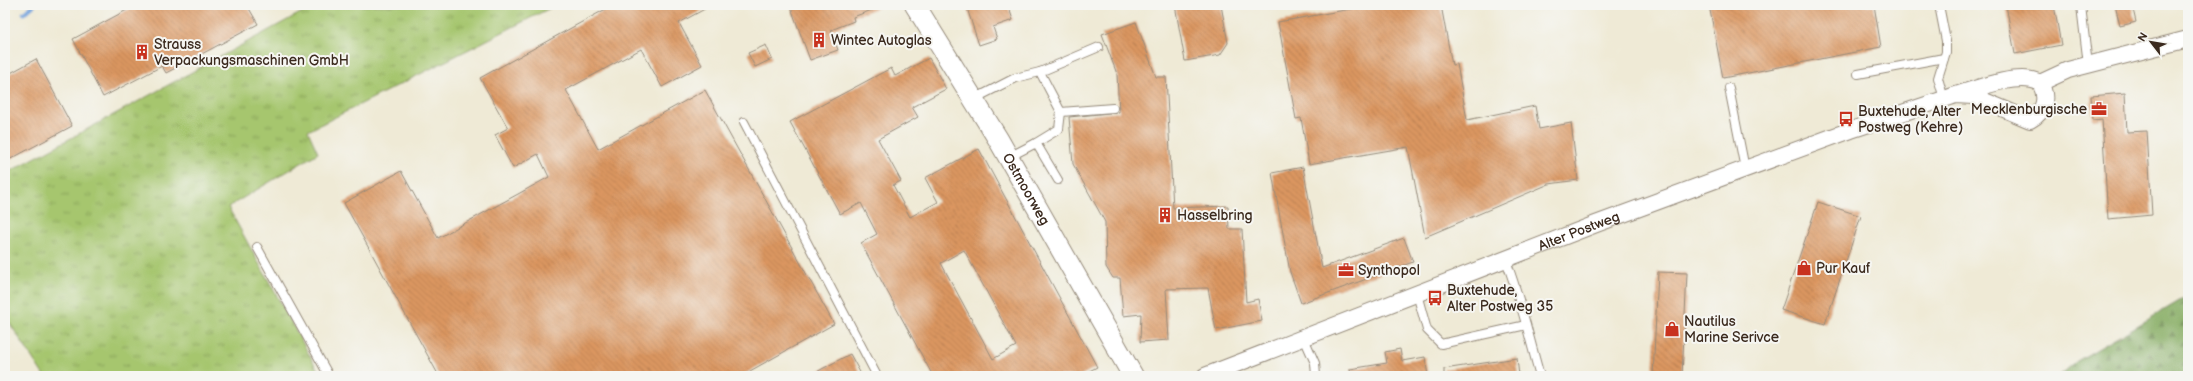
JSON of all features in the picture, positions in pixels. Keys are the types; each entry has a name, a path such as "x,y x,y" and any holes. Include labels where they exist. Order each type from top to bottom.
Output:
{"street":[{"name":"Ostmoorweg","path":"915,5 1009,158 1133,376"},
{"path":"2040,83 2068,70 2188,39"},
{"name":"Alter Postweg","path":"1204,376 1303,336 1417,294 1505,258 1745,169 1950,97 2016,79 2035,80 2040,83 2044,90 2043,105 2037,116 2030,120 2021,118 1974,96 1950,97"}],"lane":[{"path":"1939,5 1946,41 1944,58 1938,78 1950,97"},
{"path":"2081,6 2088,65"},
{"path":"974,99 1015,78 1040,72 1099,47"},
{"path":"1858,74 1944,58"},
{"path":"1009,158 1059,129 1061,112 1040,72"},
{"path":"1730,88 1745,169"},
{"path":"1061,112 1113,108"},
{"path":"744,122 877,376"},
{"path":"1036,142 1058,180"},
{"path":"257,247 329,376"},
{"path":"1505,258 1514,282 1540,376"},
{"path":"1417,294 1427,330 1441,344 1526,325"},
{"path":"1303,336 1315,363 1316,376"}],"green space":[{"path":"315,5 556,5 308,131 318,153 228,207 321,376 44,376 5,316 5,174"},
{"path":"2188,296 2188,376 2059,376 2077,361"}],"building":[{"name":"Strauss Verpackungsmaschinen GmbH","path":"136,5 247,5 258,24 166,73 162,66 103,97 73,39"},
{"path":"613,5 712,5 679,23 702,65 662,87 641,49 566,90 598,149 705,90 834,324 741,376 439,376 344,203 401,171 438,238 549,177 538,154 513,168 495,135 508,128 480,78"},
{"name":"Wintec Autoglas","path":"790,5 880,5 880,7 853,17 854,21 831,30 838,50 810,60"},
{"path":"966,5 1008,5 1013,20 993,27 997,39 979,45"},
{"path":"1175,5 1221,5 1228,43 1220,55 1185,61"},
{"path":"1373,5 1441,5 1452,65 1457,64 1467,120 1535,106 1539,129 1571,123 1578,180 1549,184 1425,237 1408,147 1309,164 1301,118 1296,119 1278,22"},
{"path":"1709,5 1874,5 1881,47 1723,78"},
{"path":"2006,5 2054,5 2061,45 2015,54"},
{"path":"2115,5 2132,5 2136,22 2120,26"},
{"name":"Hasselbring","path":"1136,22 1156,77 1166,77 1173,208 1228,206 1229,229 1242,229 1246,302 1258,299 1262,321 1216,330 1208,288 1166,289 1169,340 1140,342 1141,314 1123,316 1120,278 1113,278 1106,267 1105,222 1073,164 1069,117 1119,112 1117,74 1102,34"},
{"path":"766,45 772,59 755,67 748,53"},
{"path":"929,58 946,89 912,107 918,117 878,139 901,181 893,185 910,217 938,202 925,178 979,149 1097,367 1080,376 933,376 861,243 877,234 861,203 840,214 790,122 891,68 895,76","holes":["964,250 1016,346 993,359 941,263"]},
{"path":"36,59 72,126 5,162 5,76"},
{"path":"2125,93 2127,132 2147,131 2152,215 2108,219 2102,119 2093,120 2091,96"},
{"path":"1303,167 1322,268 1404,238 1413,262 1301,303 1290,272 1272,173"},
{"path":"1818,202 1861,216 1825,324 1781,310"},
{"path":"1658,272 1687,273 1682,376 1653,376"},
{"path":"1400,349 1402,361 1425,357 1428,376 1351,376 1350,369 1387,363 1385,352"},
{"path":"850,354 862,376 809,376"},
{"path":"1517,358 1519,376 1444,376 1444,369"}],"waterway":[{"path":"24,13 34,5"}],"place":[{"name":"Wintec Autoglas","path":"819,40"},
{"name":"Strauss Verpackungsmaschinen GmbH","path":"142,52"},
{"name":"Mecklenburgische","path":"2099,109"},
{"name":"Buxtehude, Alter Postweg (Kehre)","path":"1846,119"},
{"name":"Hasselbring","path":"1165,215"},
{"name":"Pur Kauf","path":"1804,268"},
{"name":"Synthopol","path":"1346,270"},
{"name":"Buxtehude, Alter Postweg 35","path":"1435,298"},
{"name":"Nautilus Marine Serivce","path":"1672,329"}]}
